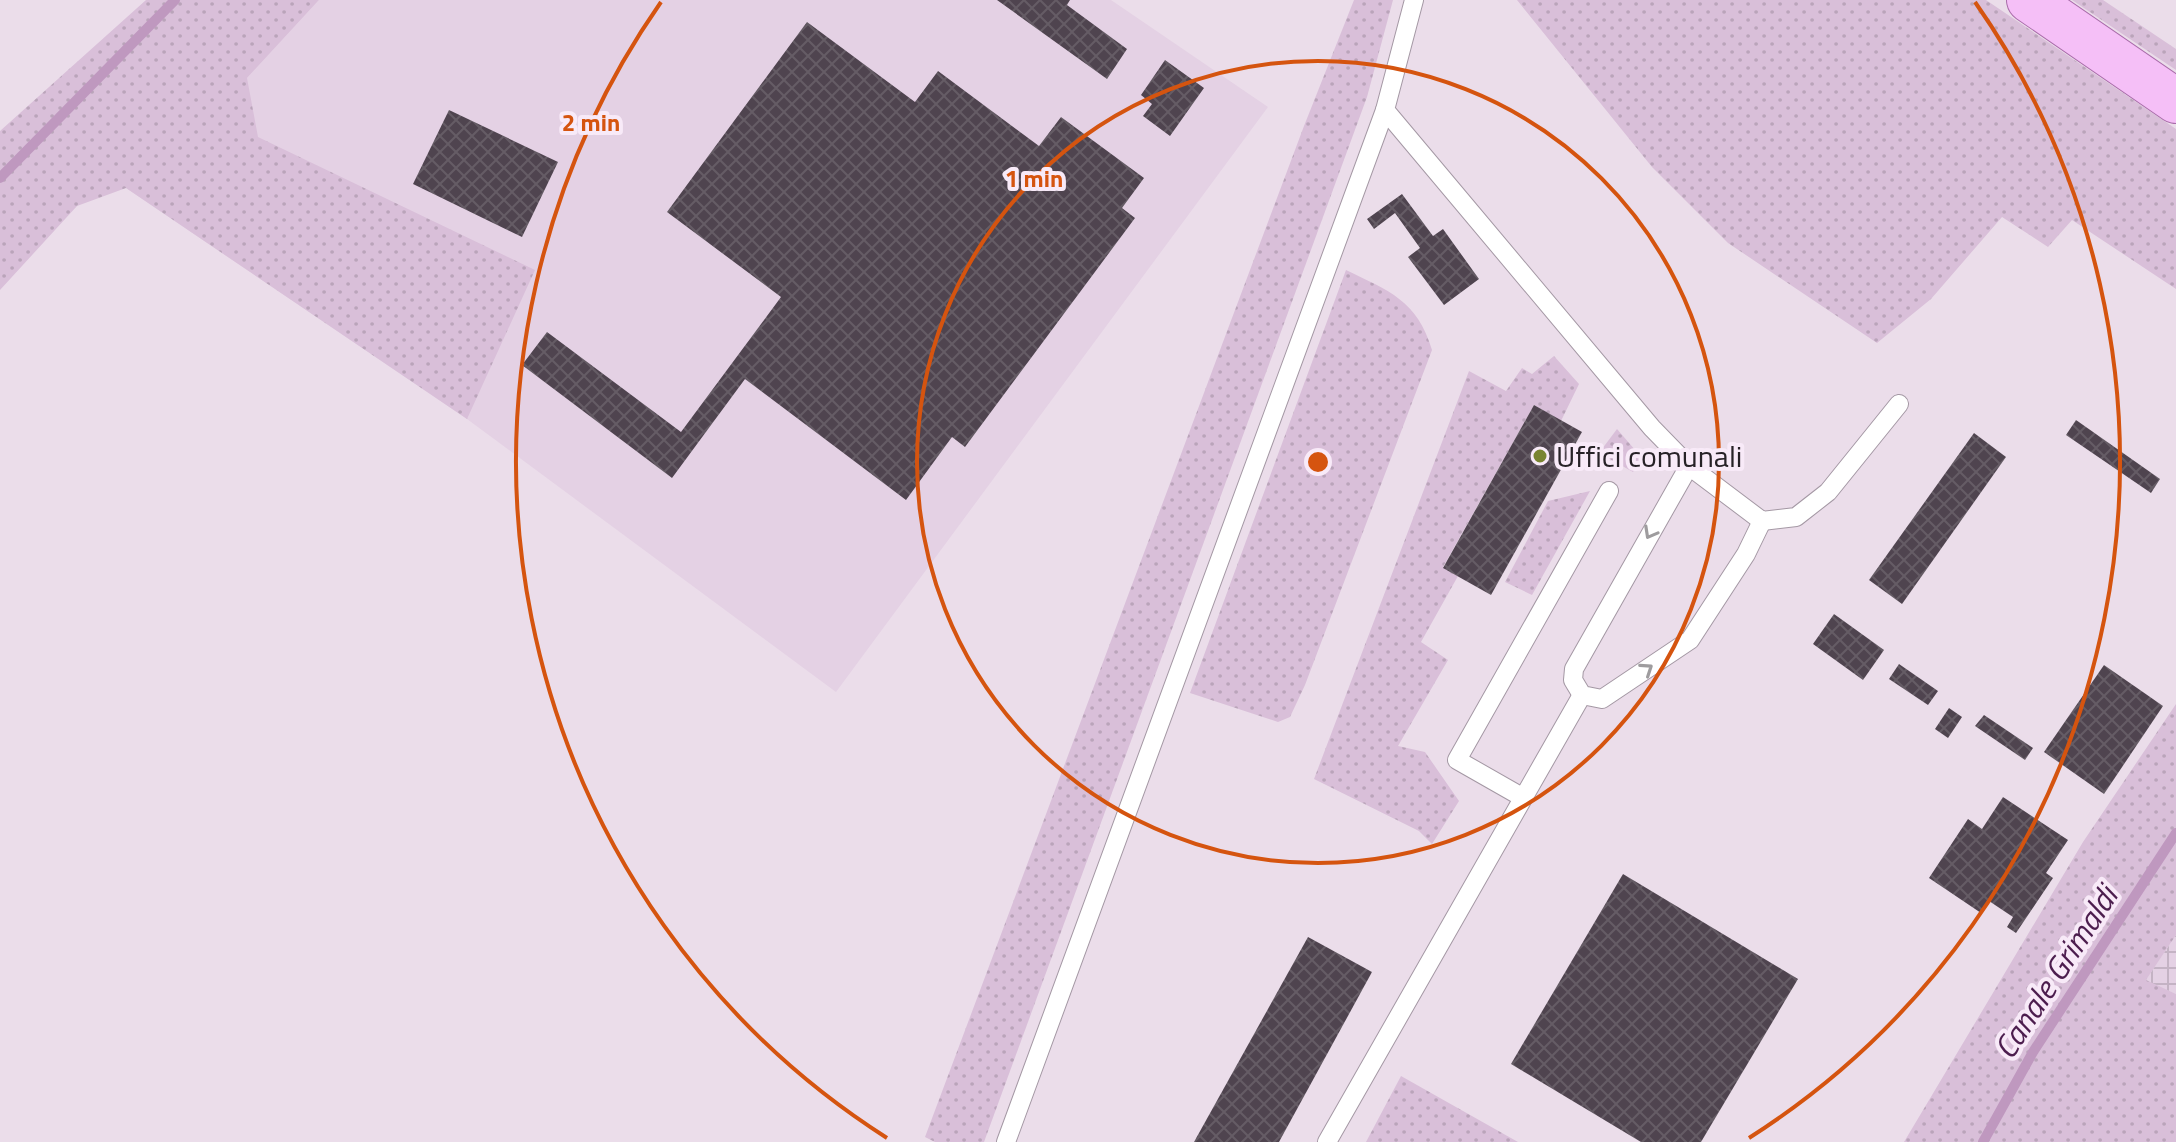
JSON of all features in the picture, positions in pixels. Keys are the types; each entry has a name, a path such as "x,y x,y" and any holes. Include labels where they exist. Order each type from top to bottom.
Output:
{"main road":[{"path":"2029,0 2176,101"}],"lane":[{"path":"1006,1142 1385,110 1414,0"},
{"path":"1385,110 1642,416 1689,466 1762,521 1796,517 1828,492 1899,404"},
{"path":"1689,466 1574,669 1573,680 1582,695 1602,699 1690,640 1746,554 1762,521"},
{"path":"1522,797 1457,760 1609,491"},
{"path":"1327,1142 1582,695"}],"shaded area":[{"path":"146,0 319,0 247,78 258,137 535,270 467,419 126,188 77,206 0,290 0,131"},
{"path":"319,0 1111,0 1268,107 836,692 467,419 126,188 247,78"},
{"path":"1354,0 1393,0 1367,97 984,1142 935,1142 925,1137"},
{"path":"1517,0 1986,0 2176,129 2176,289 2072,220 2048,247 2002,217 1931,299 1877,343 1728,243 1652,167"},
{"path":"2072,0 2103,0 2176,49 2176,70"},
{"path":"1346,270 1388,291 1410,308 1426,333 1432,350 1305,685 1290,717 1278,722 1190,693"},
{"path":"1554,356 1579,384 1561,421 1534,405 1443,567 1458,576 1421,642 1448,660 1398,746 1425,752 1459,801 1432,844 1419,831 1314,779 1469,371 1506,391 1522,368 1532,374"},
{"path":"1617,429 1642,458 1633,472 1599,453"},
{"path":"1590,491 1532,595 1505,582 1548,501"},
{"path":"2176,704 2176,935 2146,980 2176,994 2176,1142 1904,1142 2083,842"},
{"path":"2176,935 2176,994 2145,981"},
{"path":"1401,1076 1518,1142 1366,1142"}],"building":[{"path":"997,0 1070,0 1067,5 1127,49 1107,79"},
{"path":"807,22 915,102 938,71 1039,146 1061,117 1144,178 1122,208 1135,218 965,447 952,437 906,500 745,379 672,478 522,365 547,332 681,432 781,297 667,212"},
{"path":"1165,60 1204,88 1170,136 1143,116 1152,104 1141,95"},
{"path":"449,110 558,162 522,237 413,184"},
{"path":"1402,194 1433,236 1443,229 1479,279 1444,305 1408,257 1420,248 1395,213 1374,229 1367,219"},
{"path":"1534,405 1582,432 1491,595 1443,568"},
{"path":"2076,420 2160,479 2151,493 2066,435"},
{"path":"1974,433 2006,457 1902,604 1869,580"},
{"path":"1834,614 1884,650 1863,680 1813,644"},
{"path":"1899,664 1938,691 1928,705 1889,679"},
{"path":"2104,665 2163,706 2104,794 2044,752"},
{"path":"1949,708 1962,717 1948,738 1935,729"},
{"path":"1984,715 2033,748 2025,760 1975,726"},
{"path":"2003,797 2068,840 2046,873 2053,878 2016,933 2007,927 2013,917 1989,901 1981,913 1929,878 1968,819 1982,829"},
{"path":"1623,874 1798,979 1701,1142 1641,1142 1511,1064"},
{"path":"1308,937 1372,972 1279,1142 1194,1142"}],"waterway":[{"path":"0,178 175,0"},
{"name":"Canale Grimaldi","path":"1983,1142 2033,1052 2176,833"}],"place":[{"name":"Uffici comunali","path":"1540,456"}]}
